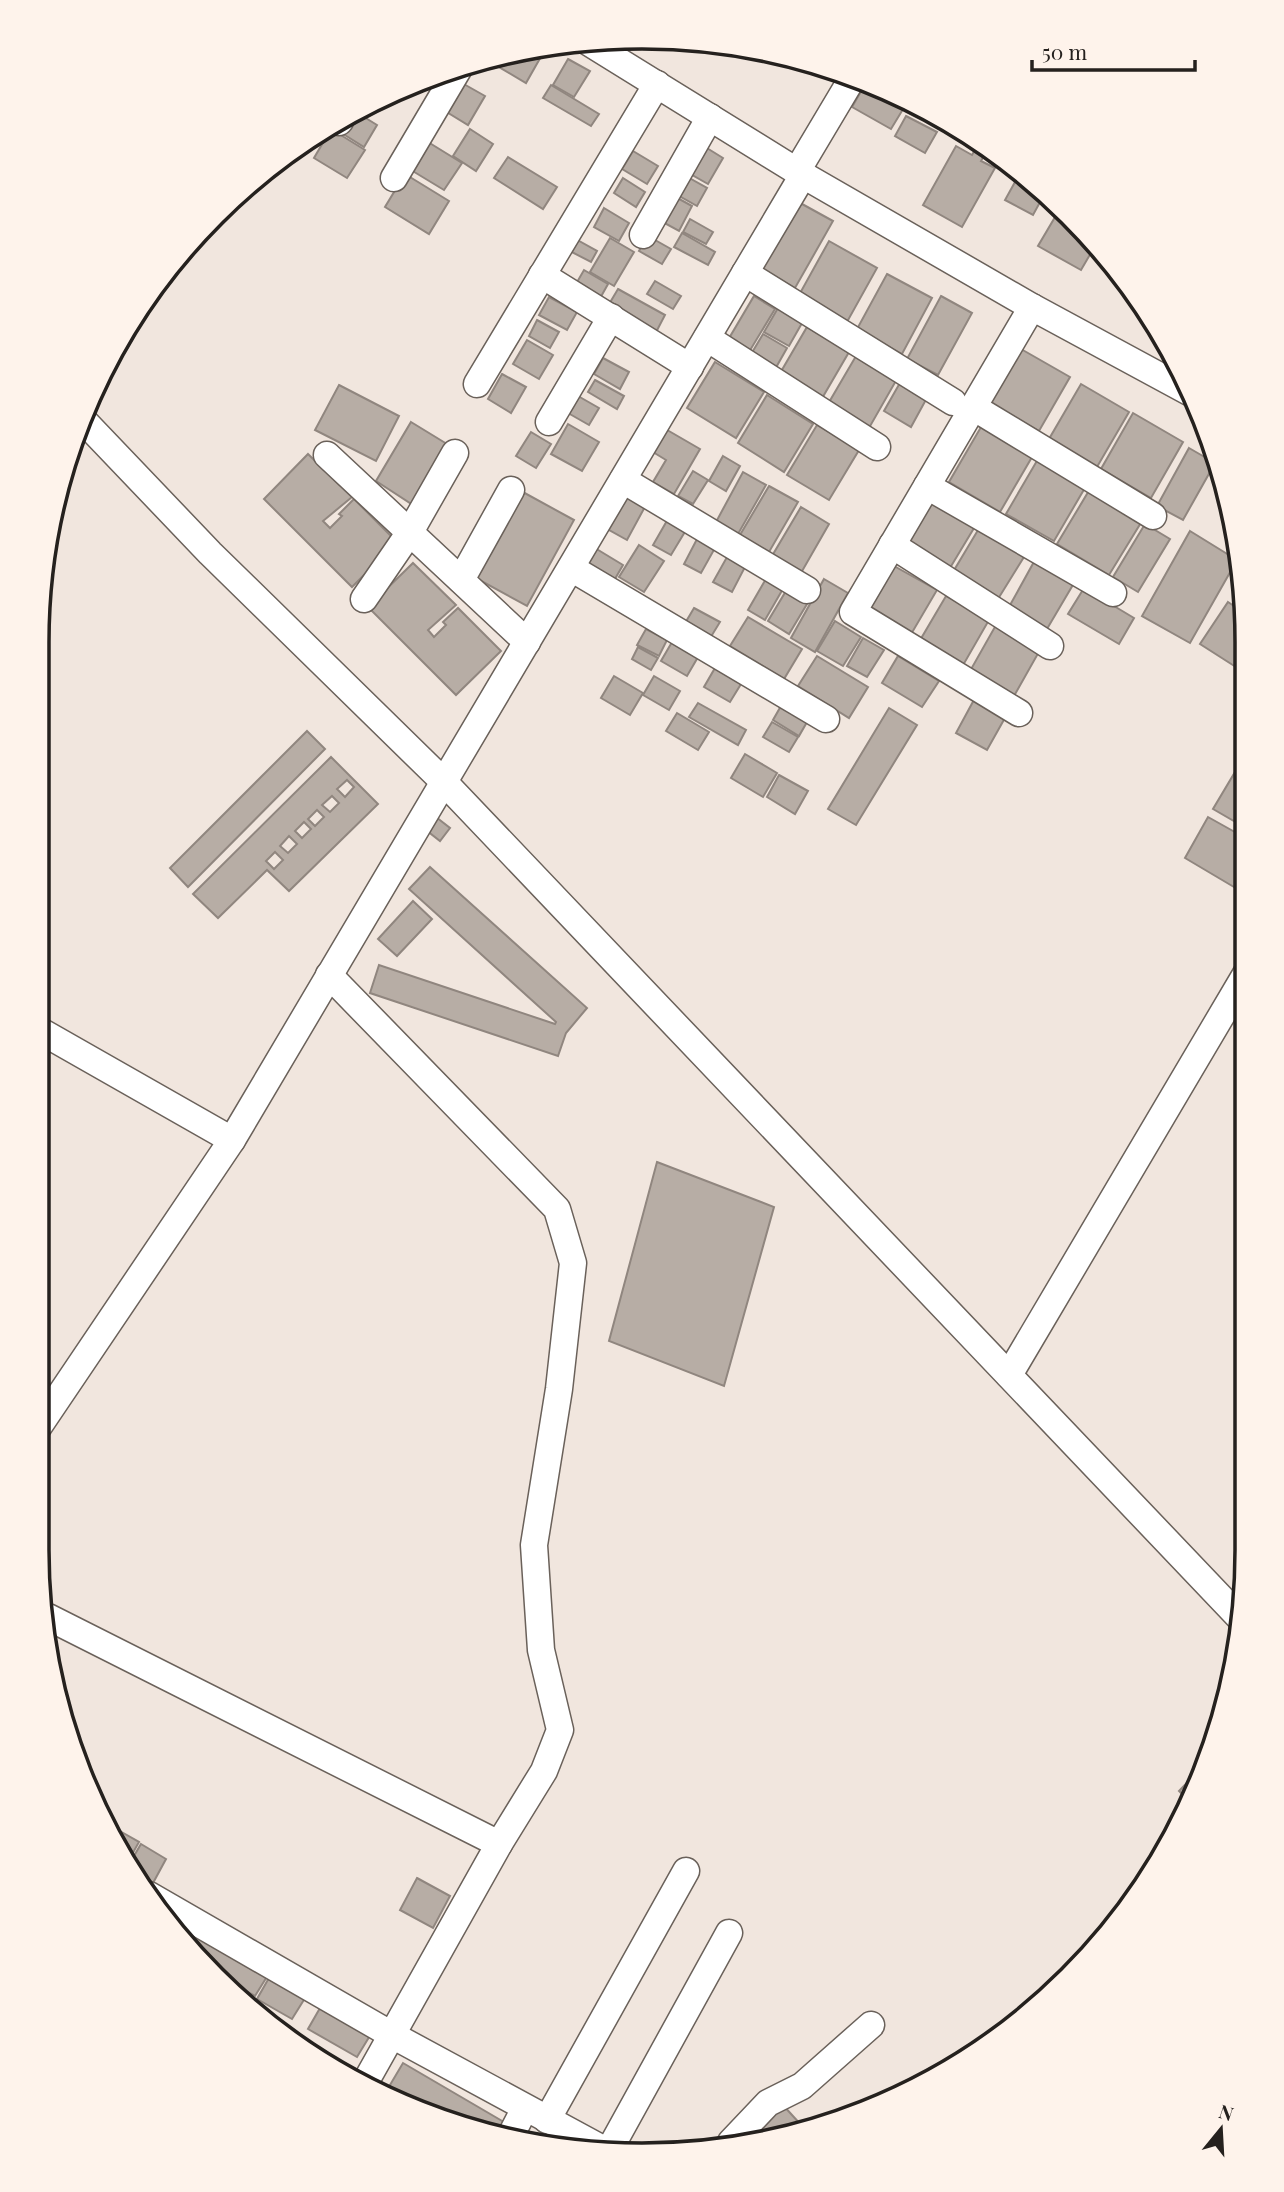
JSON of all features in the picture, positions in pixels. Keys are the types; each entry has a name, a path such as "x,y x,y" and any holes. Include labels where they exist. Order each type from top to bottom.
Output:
{"street":[{"path":"601,50 800,173 1032,307 1176,385"},
{"path":"394,178 451,80"},
{"path":"477,384 657,84"},
{"path":"49,1411 232,1140 746,273 848,86"},
{"path":"643,235 710,117"},
{"path":"746,273 1153,516"},
{"path":"542,275 690,367"},
{"path":"1019,713 853,612 927,486 963,405 1032,307"},
{"path":"549,422 611,317"},
{"path":"707,338 877,446"},
{"path":"89,427 210,553 444,782 1232,1609"},
{"path":"364,599 410,532 455,453"},
{"path":"327,455 527,642"},
{"path":"623,480 807,590"},
{"path":"927,486 1113,593"},
{"path":"461,580 511,491"},
{"path":"892,545 1050,646"},
{"path":"571,568 826,719"},
{"path":"329,975 557,1209 573,1263 559,1389 534,1545 541,1650 560,1730 544,1771 499,1844 369,2076"},
{"path":"1009,1375 1235,993"},
{"path":"49,1036 232,1140"},
{"path":"53,1620 499,1844"},
{"path":"518,2130 536,2114 686,1871"},
{"path":"169,1906 392,2035 586,2140"},
{"path":"614,2142 729,1933"},
{"path":"737,2135 768,2102 802,2086 871,2025"}],"building":[{"path":"540,58 526,83 498,67"},
{"path":"568,59 590,71 574,97 553,85"},
{"path":"462,83 485,96 468,125 445,111"},
{"path":"551,85 599,114 591,126 543,98"},
{"path":"861,91 903,109 891,129 852,107"},
{"path":"906,116 937,132 925,153 895,136"},
{"path":"365,118 377,125 364,147 340,132"},
{"path":"470,129 493,144 476,171 453,156"},
{"path":"338,133 365,150 347,178 314,158 323,143"},
{"path":"428,142 462,163 444,190 411,170"},
{"path":"702,145 723,158 708,184 687,172"},
{"path":"956,146 972,155 974,151 983,158 981,161 995,168 962,227 923,205"},
{"path":"633,151 658,166 647,184 622,169"},
{"path":"508,157 557,187 543,209 494,178"},
{"path":"405,174 449,201 429,234 385,207"},
{"path":"684,175 707,188 697,206 674,193"},
{"path":"623,178 645,192 636,207 614,193"},
{"path":"1015,182 1040,203 1033,215 1005,200"},
{"path":"672,195 692,206 679,231 659,220"},
{"path":"793,199 833,221 795,288 755,265"},
{"path":"604,208 629,223 619,241 594,227"},
{"path":"1055,217 1090,254 1081,270 1038,246"},
{"path":"690,219 713,232 706,244 683,232"},
{"path":"682,233 715,252 708,265 674,247"},
{"path":"648,236 671,249 662,264 639,251"},
{"path":"572,237 597,251 591,262 566,249"},
{"path":"610,238 634,252 614,286 590,272"},
{"path":"829,241 877,268 847,322 799,295"},
{"path":"584,270 608,284 598,302 573,289"},
{"path":"887,274 932,298 902,354 857,329"},
{"path":"655,281 681,296 673,309 647,294"},
{"path":"618,289 665,315 653,338 605,311"},
{"path":"754,296 775,309 749,352 728,340"},
{"path":"941,296 972,313 938,375 907,359"},
{"path":"549,297 577,312 567,330 539,315"},
{"path":"778,308 802,323 789,346 764,332"},
{"path":"537,320 559,332 550,348 529,336"},
{"path":"807,327 849,352 821,400 779,375"},
{"path":"763,334 787,348 774,371 750,356"},
{"path":"527,340 553,355 539,379 513,364"},
{"path":"1021,349 1070,377 1039,431 990,403"},
{"path":"856,356 897,379 869,428 828,404"},
{"path":"603,358 629,372 620,389 594,374"},
{"path":"715,362 764,392 736,438 687,408"},
{"path":"502,374 526,387 511,413 488,399"},
{"path":"595,380 624,396 617,409 588,392"},
{"path":"901,381 928,396 911,427 884,411"},
{"path":"1081,384 1129,412 1097,467 1049,439"},
{"path":"339,385 399,416 376,461 315,430"},
{"path":"767,395 813,424 784,472 738,443"},
{"path":"578,396 599,408 589,425 568,413"},
{"path":"1133,413 1183,442 1151,498 1101,469"},
{"path":"411,422 447,444 413,505 376,481"},
{"path":"568,424 599,442 582,471 551,454"},
{"path":"817,425 859,450 829,500 787,475"},
{"path":"662,427 700,449 674,494 653,482 666,460 648,449"},
{"path":"981,427 1032,457 1000,512 949,482"},
{"path":"531,432 551,444 536,468 516,456"},
{"path":"1189,448 1206,458 1210,472 1183,520 1157,506"},
{"path":"308,454 352,497 323,521 330,528 354,499 397,542 352,587 264,499"},
{"path":"723,456 740,466 726,491 709,481"},
{"path":"1038,459 1086,486 1054,541 1006,514"},
{"path":"693,471 708,480 693,504 678,496"},
{"path":"743,472 766,485 738,534 716,522"},
{"path":"769,486 798,502 769,552 740,535"},
{"path":"622,489 647,503 627,540 602,526"},
{"path":"1090,489 1142,521 1109,575 1057,544"},
{"path":"521,491 574,520 527,606 474,577"},
{"path":"933,497 977,523 950,568 906,542"},
{"path":"801,507 829,524 801,573 772,556"},
{"path":"668,519 686,530 671,555 653,545"},
{"path":"1145,524 1170,539 1138,592 1113,577"},
{"path":"981,525 1027,552 998,599 953,572"},
{"path":"1190,531 1228,555 1231,571 1190,643 1142,616"},
{"path":"697,539 715,548 701,573 684,564"},
{"path":"590,545 623,565 612,584 579,564"},
{"path":"639,545 664,561 644,592 619,577"},
{"path":"727,557 745,567 732,592 713,582"},
{"path":"1035,560 1074,583 1047,629 1009,607"},
{"path":"413,563 456,605 428,630 434,637 446,625 443,622 458,608 501,651 456,695 368,607"},
{"path":"894,566 937,590 910,636 868,611"},
{"path":"767,577 784,587 765,620 748,610"},
{"path":"824,579 848,593 815,652 791,638"},
{"path":"1084,588 1134,618 1119,644 1068,614"},
{"path":"786,591 807,604 789,634 768,621"},
{"path":"946,596 989,620 962,667 919,642"},
{"path":"1228,602 1234,606 1235,666 1200,644"},
{"path":"694,608 720,622 709,640 684,625"},
{"path":"748,617 802,649 784,679 730,646"},
{"path":"835,621 861,637 843,666 817,651"},
{"path":"996,625 1040,650 1014,696 970,671"},
{"path":"646,629 667,640 659,656 637,645"},
{"path":"863,638 884,650 867,677 847,666"},
{"path":"672,642 698,657 687,676 661,661"},
{"path":"638,647 658,658 651,670 632,659"},
{"path":"817,656 868,687 849,718 798,686"},
{"path":"898,656 939,681 922,707 882,683"},
{"path":"715,668 741,684 730,702 704,687"},
{"path":"614,676 643,693 630,715 601,698"},
{"path":"654,676 680,691 669,710 643,695"},
{"path":"975,698 1006,716 987,750 956,733"},
{"path":"698,703 746,730 738,745 689,717"},
{"path":"781,706 807,722 799,736 773,720"},
{"path":"889,708 917,725 856,825 828,809"},
{"path":"677,713 709,732 698,750 666,731"},
{"path":"772,722 798,737 789,752 763,737"},
{"path":"307,731 325,749 188,887 170,868"},
{"path":"745,754 777,773 763,797 731,778"},
{"path":"331,757 378,804 289,891 267,870 218,918 193,894","holes":["347,780 354,787 345,797 337,789","332,796 339,803 330,812 322,805","317,810 324,817 315,826 308,819","304,822 311,829 302,838 295,831","289,836 297,844 288,853 280,846","275,852 283,860 274,869 266,861"]},
{"path":"1235,772 1235,822 1213,809"},
{"path":"779,775 808,791 795,814 767,797"},
{"path":"436,817 450,828 440,841 426,830"},
{"path":"1208,817 1235,832 1235,888 1185,858"},
{"path":"430,867 587,1008 566,1033 558,1056 370,993 379,965 555,1024 556,1022 409,889"},
{"path":"413,901 432,919 397,956 378,939"},
{"path":"657,1162 774,1207 724,1386 609,1341"},
{"path":"120,1831 139,1842 133,1853"},
{"path":"141,1844 166,1859 153,1883 149,1879 134,1856"},
{"path":"417,1878 450,1896 433,1928 400,1910"},
{"path":"185,1927 268,1975 255,1996 246,1991 223,1969"},
{"path":"274,1969 310,1990 292,2019 257,1999"},
{"path":"324,2001 374,2029 357,2057 308,2029"},
{"path":"403,2063 509,2125 507,2127 451,2112 389,2086"},
{"path":"782,2104 798,2122 758,2132 750,2133"}]}
